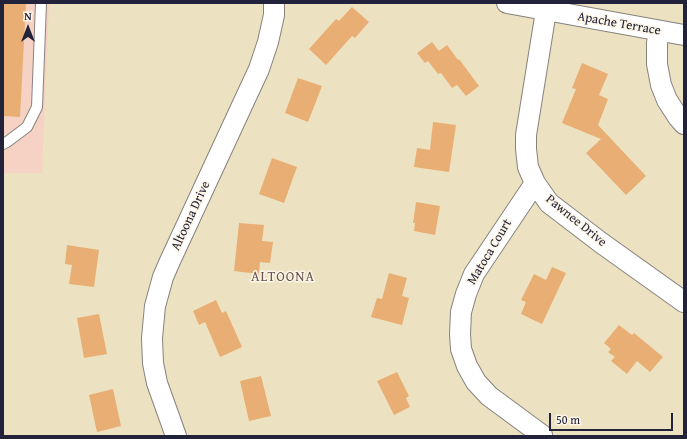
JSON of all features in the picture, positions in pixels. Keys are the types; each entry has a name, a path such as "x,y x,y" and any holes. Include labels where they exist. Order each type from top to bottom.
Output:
{"street":[{"name":"Altoona Drive","path":"176,436 157,383 153,363 152,338 156,306 163,277 259,69 268,42 274,14 274,3"},
{"name":"Apache Terrace","path":"507,3 684,35"},
{"name":"Pawnee Drive","path":"546,11 526,135 528,167 535,183 549,203 600,242 684,302"},
{"path":"659,31 657,43 657,64 661,85 667,100 684,124"},
{"name":"Matoca Court","path":"535,183 474,274 461,312 460,334 461,349 467,366 476,382 489,396 542,435"}],"lane":[{"path":"3,144 27,127 37,107 41,3"}],"shaded area":[{"path":"3,3 49,3 42,173 3,173"}],"building":[{"path":"3,3 26,3 20,117 3,116"},
{"path":"352,7 369,22 355,38 352,36 326,65 309,49 336,19 339,21"},
{"path":"432,42 439,51 447,45 479,86 466,96 457,85 452,88 441,73 438,74 428,61 425,63 417,53"},
{"path":"582,63 608,74 599,95 608,99 598,125 646,176 626,195 586,153 601,139 562,123 576,89 572,88"},
{"path":"298,78 322,86 308,122 285,113"},
{"path":"433,122 456,125 449,172 414,167 417,148 430,150"},
{"path":"272,158 297,167 284,203 259,194"},
{"path":"416,202 440,206 435,235 414,231 415,223 413,223"},
{"path":"239,223 264,225 262,241 273,242 270,263 260,262 259,274 234,271"},
{"path":"67,245 99,250 94,287 69,284 72,265 65,264"},
{"path":"552,267 566,273 542,324 521,314 526,302 521,300 534,274 546,280"},
{"path":"389,273 407,278 402,296 409,298 402,325 371,317 377,298 382,299"},
{"path":"216,300 222,313 226,311 242,347 220,357 205,322 199,325 193,311"},
{"path":"99,314 107,354 84,358 77,318"},
{"path":"619,325 632,335 634,333 663,357 650,372 637,361 627,374 611,361 615,357 608,352 611,349 604,343"},
{"path":"397,372 409,396 406,398 410,407 394,415 377,381"},
{"path":"261,376 271,416 249,421 240,381"},
{"path":"113,389 121,426 97,432 89,395"}],"district":[{"name":"ALTOONA","path":"283,277"}]}
